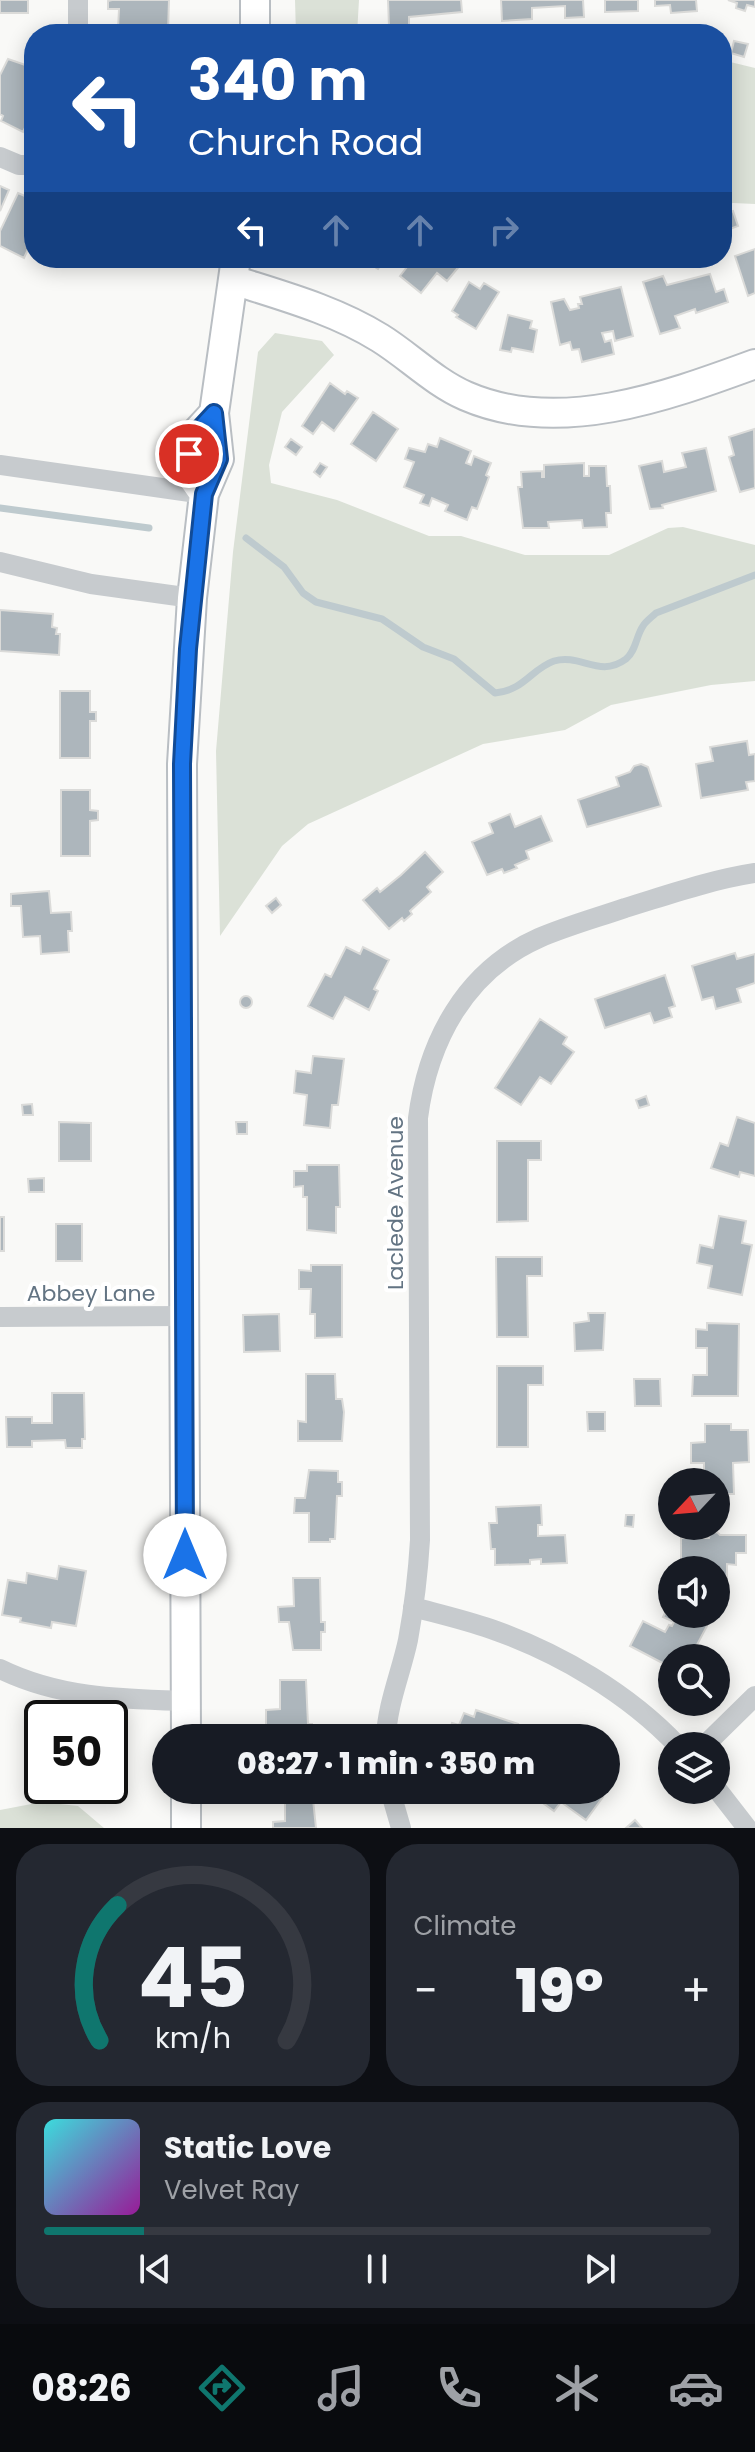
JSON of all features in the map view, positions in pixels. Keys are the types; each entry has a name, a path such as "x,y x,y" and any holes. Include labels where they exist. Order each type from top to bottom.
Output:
{"main road":[{"path":"255,0 255,24"},
{"path":"186,1724 182,764 192,598 204,494 187,470 191,438 214,413 234,269 381,338 432,376 464,395 528,413 579,413 612,407 755,364"},
{"path":"186,1804 186,1828"}],"street":[{"path":"78,0 78,24"},
{"path":"0,157 24,165"},
{"path":"0,465 204,494"},
{"path":"0,562 91,584 192,598"},
{"name":"Laclede Avenue","path":"386,1724 418,1583 418,1118 428,1064 462,1001 498,964 536,939 721,878 755,873"},
{"name":"Abbey Lane","path":"0,1317 183,1316"},
{"path":"413,1607 489,1628 559,1659 637,1709 662,1732"},
{"path":"0,1669 55,1689 100,1698 186,1701"},
{"path":"718,1732 755,1696"},
{"path":"394,1804 401,1828"},
{"path":"728,1804 747,1828"}],"shaded area":[{"path":"295,0 359,0 358,24 296,24"},
{"path":"732,62 755,68 755,204 733,203"},
{"path":"275,333 322,341 334,355 282,412 269,465 271,483 337,500 429,536 461,536 525,555 609,555 668,528 683,527 755,545 755,681 711,685 611,705 565,730 483,744 308,824 282,846 220,936 216,751 233,552 258,352"},
{"path":"32,1804 78,1806 104,1828 0,1828 0,1810"}],"building":[{"path":"0,0 28,0 28,13 0,13"},
{"path":"169,0 168,24 118,24 119,9 108,9 108,1"},
{"path":"388,0 461,0 462,12 409,17 409,24 389,24"},
{"path":"501,0 583,0 584,17 565,18 565,6 532,8 532,19 502,21"},
{"path":"605,0 638,0 638,11 605,12"},
{"path":"655,0 696,0 697,11 671,13 670,5 655,6"},
{"path":"728,0 755,0 755,7 747,5 745,11"},
{"path":"734,41 748,44 744,57 732,53"},
{"path":"8,59 24,65 23,132 1,121 0,75"},
{"path":"0,186 9,190 0,211"},
{"path":"18,193 24,196 24,258 0,246 0,231"},
{"path":"732,211 738,226 732,228"},
{"path":"755,249 755,293 748,296 735,256"},
{"path":"406,268 458,268 447,281 437,273 421,293 400,276"},
{"path":"710,274 716,292 724,289 728,302 696,313 695,309 675,316 680,328 660,334 643,282 663,276 667,285"},
{"path":"469,282 480,289 484,283 499,292 476,329 452,311"},
{"path":"621,287 633,336 615,341 613,331 602,333 605,342 611,340 614,354 582,362 579,349 572,350 570,342 560,345 551,302 564,299 570,310 579,308 578,304 582,304 580,297"},
{"path":"508,315 532,321 530,328 537,330 533,352 512,348 511,352 500,350"},
{"path":"330,383 345,394 347,391 358,398 334,431 322,422 313,434 302,426"},
{"path":"373,412 398,429 376,461 351,444"},
{"path":"754,429 755,488 740,492 729,457 734,455 729,437"},
{"path":"440,438 471,451 466,463 471,465 474,456 491,463 477,509 472,507 467,520 445,511 448,505 432,498 429,506 420,503 424,495 404,487 414,462 405,459 409,448 425,452 428,444 437,447"},
{"path":"291,439 302,447 296,455 285,447"},
{"path":"706,448 716,491 662,505 663,508 650,509 639,466 662,461 664,472 686,467 682,453"},
{"path":"320,463 327,467 320,477 314,472"},
{"path":"584,463 584,476 589,476 589,466 606,466 611,513 606,513 607,527 583,528 582,520 548,522 549,528 523,528 518,487 522,487 521,472 542,471 544,477 544,465"},
{"path":"0,610 53,614 52,627 57,628 56,634 60,634 59,655 0,651"},
{"path":"60,691 90,691 90,712 96,712 96,721 90,721 90,758 60,758"},
{"path":"747,741 749,755 755,754 755,781 746,782 748,790 701,798 696,764 713,761 710,747"},
{"path":"641,764 648,767 661,806 587,827 578,800 619,786 616,777"},
{"path":"61,790 90,790 90,810 98,811 98,820 90,821 90,856 61,856"},
{"path":"510,814 515,827 541,816 552,841 526,851 529,859 515,865 517,868 504,873 502,869 487,875 472,842 493,833 489,823"},
{"path":"425,852 443,872 427,887 431,892 410,911 412,914 389,929 363,900 377,888 380,892"},
{"path":"49,891 51,913 71,912 69,952 41,954 40,936 23,937 21,906 11,906 11,894"},
{"path":"276,898 281,905 272,913 266,906"},
{"path":"346,947 360,954 363,947 389,960 374,989 378,991 369,1010 345,997 333,1019 308,1006 325,974 331,977"},
{"path":"735,953 737,959 755,954 755,983 737,989 741,1002 716,1009 713,997 702,1000 692,966"},
{"path":"665,975 675,1006 669,1008 672,1017 654,1023 650,1013 605,1028 595,999"},
{"path":"246,996 252,1002 246,1008 240,1002"},
{"path":"540,1019 567,1037 563,1044 574,1052 551,1084 540,1077 521,1105 495,1088"},
{"path":"313,1056 344,1059 338,1105 332,1105 330,1128 304,1125 307,1095 294,1093 296,1071 311,1073"},
{"path":"646,1096 649,1105 639,1108 636,1100"},
{"path":"32,1104 33,1115 23,1115 22,1105"},
{"path":"737,1117 755,1123 755,1176 740,1172 739,1177 711,1168 720,1143 728,1146"},
{"path":"59,1122 91,1123 91,1161 59,1161"},
{"path":"236,1122 247,1122 247,1134 237,1134"},
{"path":"497,1141 541,1141 541,1160 528,1160 528,1221 497,1222"},
{"path":"307,1165 339,1165 340,1207 336,1207 336,1233 307,1230 307,1197 303,1197 303,1186 294,1187 294,1171 307,1171"},
{"path":"44,1178 44,1192 29,1192 28,1179"},
{"path":"719,1216 746,1221 742,1243 752,1245 742,1295 708,1288 712,1266 697,1263 700,1245 713,1248"},
{"path":"0,1217 4,1217 4,1251 0,1251"},
{"path":"56,1224 82,1224 82,1261 56,1261"},
{"path":"496,1257 542,1257 542,1276 527,1276 528,1337 497,1337"},
{"path":"311,1265 342,1265 342,1337 315,1338 315,1314 310,1314 311,1289 299,1289 299,1270 311,1271"},
{"path":"588,1313 605,1313 603,1350 575,1351 574,1323 589,1321"},
{"path":"279,1314 280,1351 244,1352 243,1315"},
{"path":"707,1323 739,1324 738,1396 692,1396 693,1375 707,1375 707,1348 696,1348 696,1329 707,1330"},
{"path":"497,1366 543,1366 543,1385 528,1385 528,1447 497,1447"},
{"path":"306,1374 335,1374 336,1399 342,1399 344,1412 342,1441 298,1441 298,1421 306,1422"},
{"path":"634,1379 660,1379 661,1406 635,1406"},
{"path":"52,1393 84,1393 85,1439 82,1439 82,1448 66,1448 65,1440 32,1441 32,1447 7,1447 6,1417 32,1417 32,1423 52,1423"},
{"path":"587,1412 605,1412 605,1431 588,1431"},
{"path":"705,1424 731,1424 731,1430 748,1430 749,1462 733,1463 734,1494 730,1494 730,1468 704,1468 704,1463 691,1463 691,1443 705,1442"},
{"path":"309,1470 338,1471 338,1482 342,1482 342,1496 337,1496 335,1539 330,1539 330,1542 309,1542 309,1513 294,1513 295,1498 305,1498"},
{"path":"541,1505 542,1525 538,1525 538,1536 565,1535 567,1563 541,1564 541,1559 530,1560 530,1564 495,1565 489,1523 497,1523 496,1507"},
{"path":"626,1515 634,1515 633,1527 625,1526"},
{"path":"730,1535 746,1535 746,1553 736,1553 736,1565 730,1564 730,1556 681,1556 681,1540 730,1540"},
{"path":"59,1566 86,1571 76,1626 52,1622 51,1628 2,1615 8,1580 26,1583 27,1573 57,1579"},
{"path":"293,1578 320,1578 321,1622 325,1622 325,1632 321,1632 321,1650 293,1650 289,1622 279,1622 278,1607 294,1606"},
{"path":"643,1621 665,1632 667,1628 706,1628 697,1644 658,1644 658,1661 630,1646"},
{"path":"280,1680 306,1680 308,1724 266,1724 266,1710 280,1709"},
{"path":"476,1710 518,1724 459,1724 464,1713 474,1717"},
{"path":"285,1804 313,1804 316,1828 273,1828 273,1822 285,1821"},
{"path":"544,1804 559,1804 554,1811"},
{"path":"564,1804 598,1804 586,1820"},
{"path":"635,1820 642,1828 626,1828"}],"waterway":[{"path":"0,508 149,528"},
{"path":"246,538 284,567 303,593 316,602 382,619 423,647 454,659 495,693 514,688 554,661 573,660 607,667 616,664 629,656 643,626 656,613 755,575"}],"route":[{"path":"185,1555 182,764 192,598 204,494 219,459 214,413 191,438 189,454"}]}
